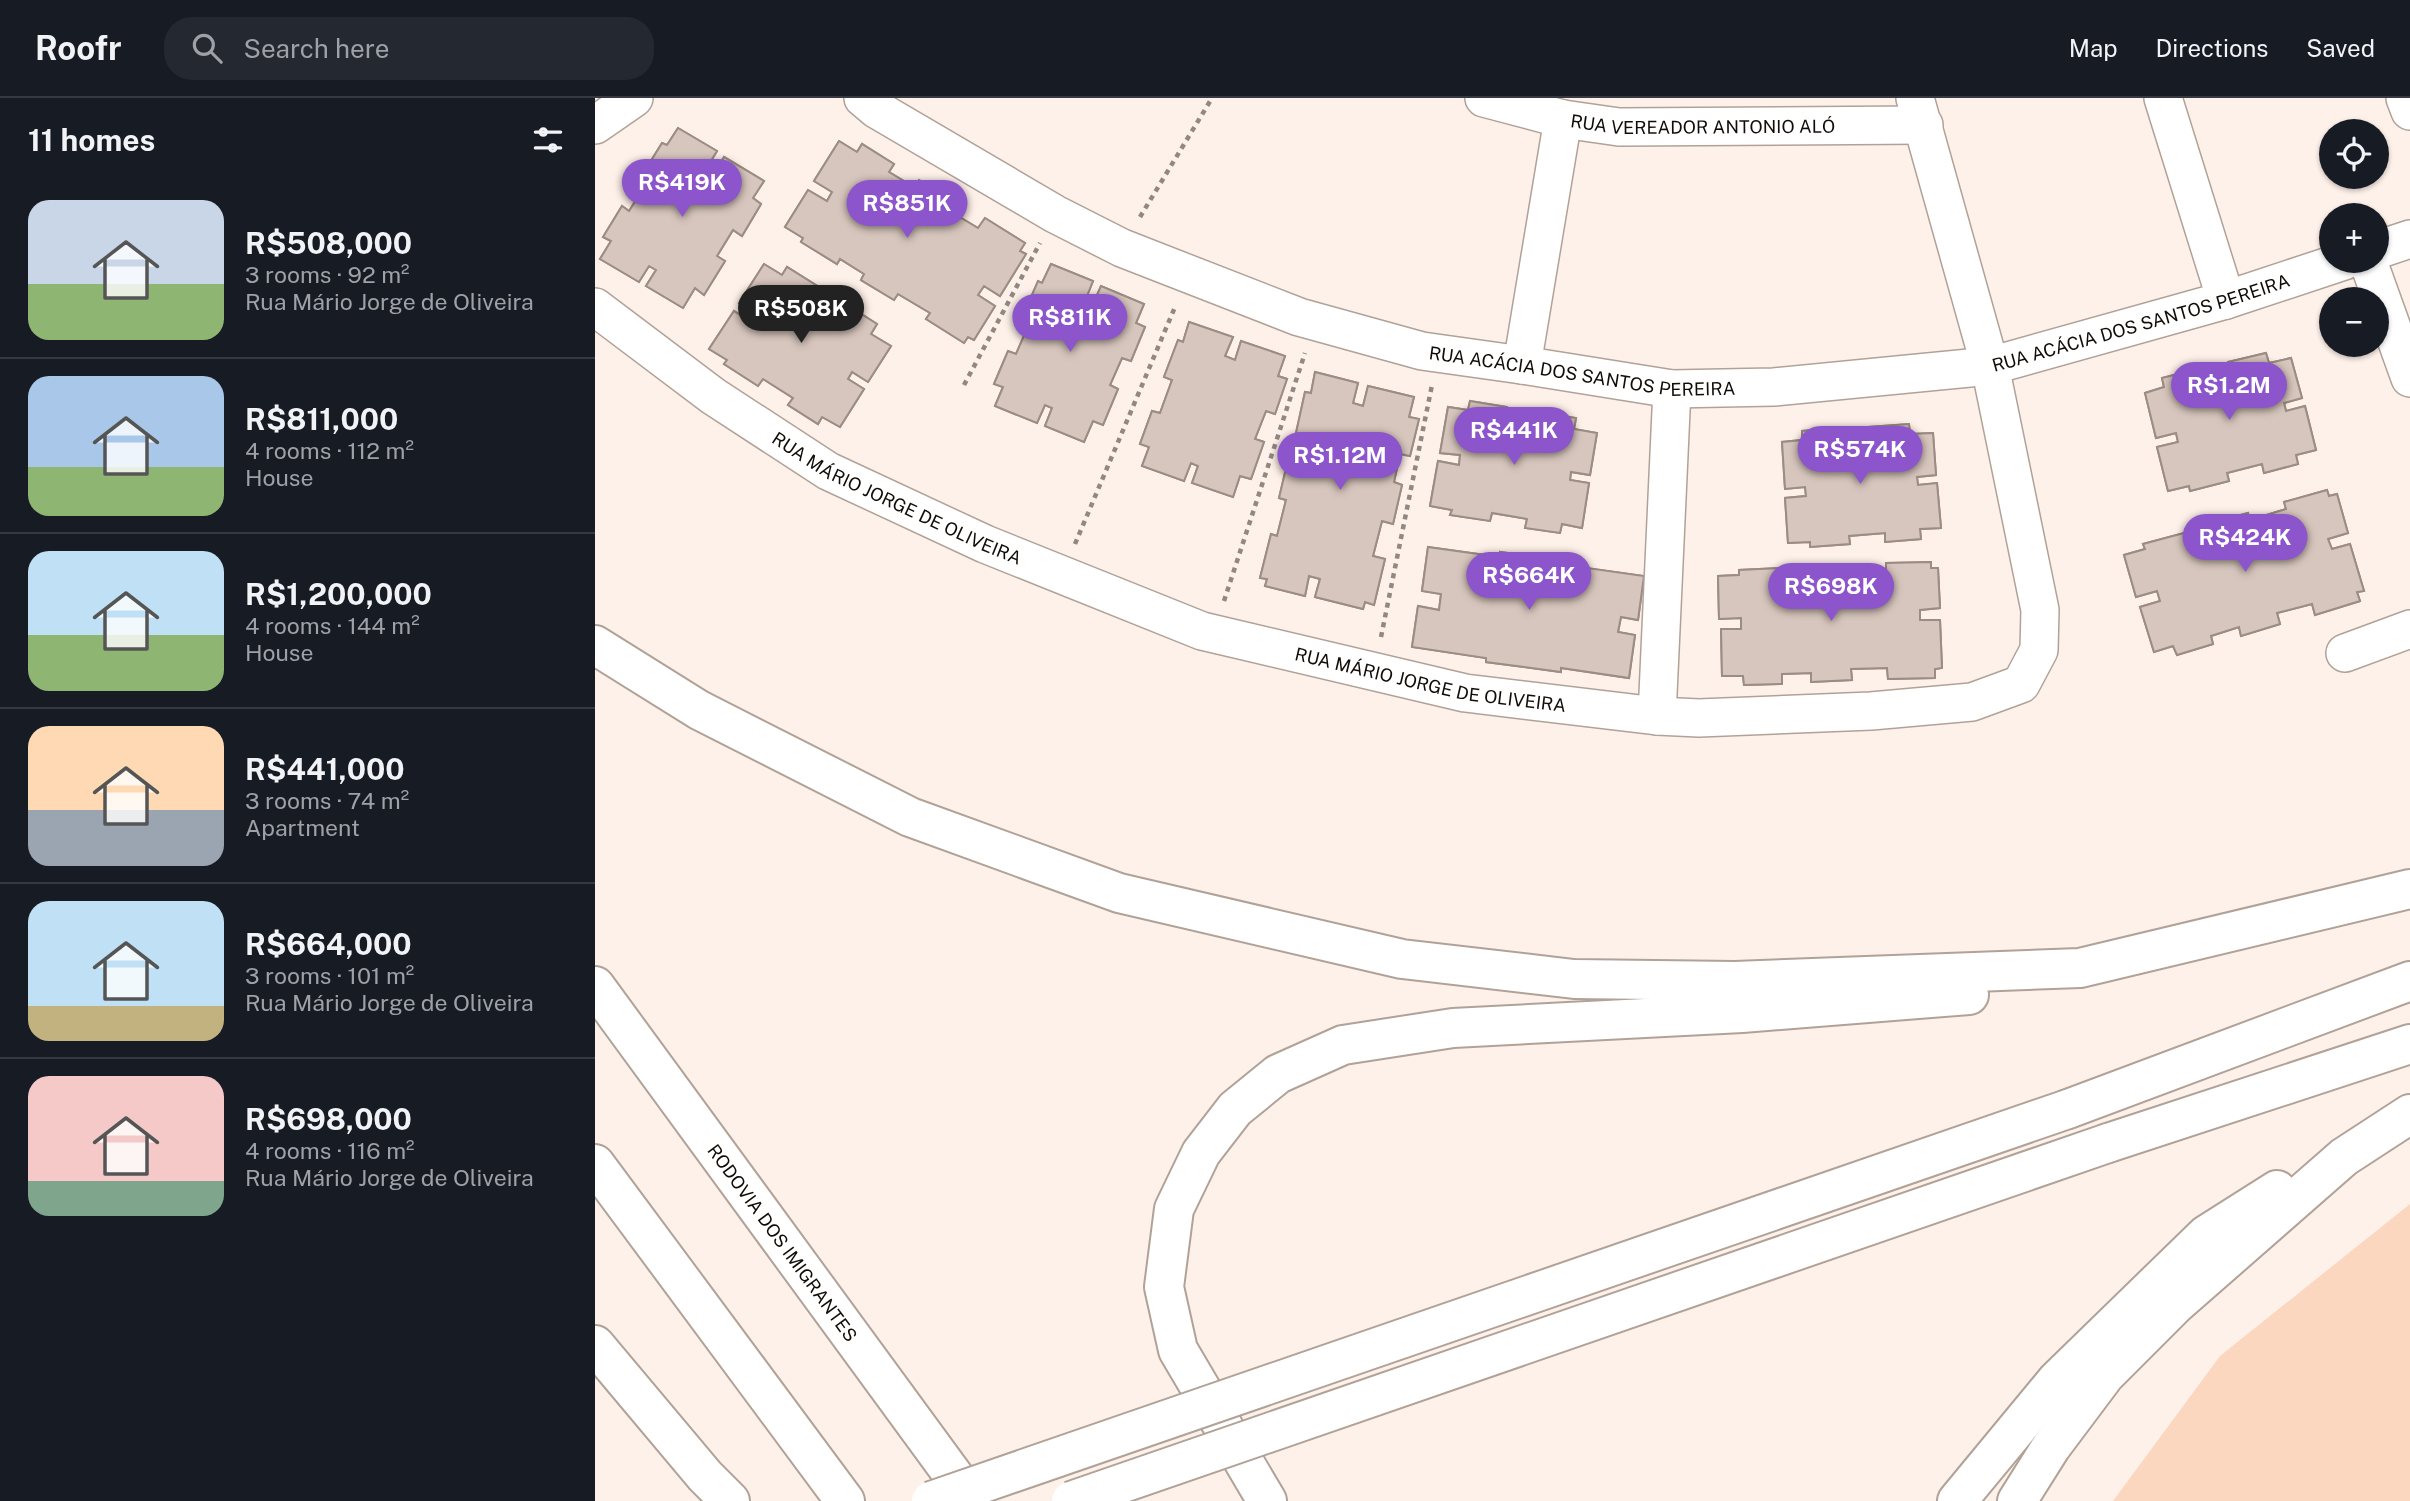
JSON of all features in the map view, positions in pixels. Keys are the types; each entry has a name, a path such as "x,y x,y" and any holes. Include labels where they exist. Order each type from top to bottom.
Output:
{"highway":[{"path":"595,645 699,710 910,817 1119,893 1402,960 1574,979 1628,980 1734,981 2080,968"},
{"path":"1267,1501 1178,1350 1164,1287 1174,1209 1201,1153 1235,1109 1278,1074 1343,1045 1453,1028 1742,1013 1966,996 2410,889"},
{"path":"931,1501 2068,1109 2410,981"},
{"name":"RODOVIA DOS IMIGRANTES","path":"595,986 972,1501"},
{"path":"1071,1501 2108,1143 2410,1044"},
{"path":"1957,1501 2057,1380 2206,1235 2264,1197 2344,1157 2410,1114"},
{"path":"2017,1501 2050,1447 2105,1375 2175,1305 2344,1157"},
{"path":"595,1164 845,1501"},
{"path":"595,1345 705,1476 730,1501"}],"street":[{"path":"595,125 634,98"},
{"name":"RUA ACÁCIA DOS SANTOS PEREIRA","path":"863,98 876,109 1055,214 1122,248 1315,322 1422,351 1671,389 1774,387 1990,366 2226,300 2319,269"},
{"name":"RUA VEREADOR ANTONIO ALÓ","path":"1484,98 1563,119 1620,113 1919,112"},
{"path":"2163,98 2226,300"},
{"path":"2405,98 2410,111"},
{"name":"RUA MÁRIO JORGE DE OLIVEIRA","path":"595,307 713,396 828,471 985,544 1213,633 1465,692 1657,716 1699,718 1858,711 1972,702 2021,684 2039,650 2040,610 1990,366 1919,112"},
{"path":"1522,365 1563,119"},
{"path":"2389,246 2410,239"},
{"path":"2372,273 2410,378"},
{"path":"1657,716 1671,389"},
{"path":"2345,653 2410,629"}],"path":[{"path":"1122,248 1212,98"},
{"path":"964,385 1055,214"},
{"path":"1062,575 1189,274"},
{"path":"1213,633 1315,322"},
{"path":"1374,671 1438,354"}],"shaded area":[{"path":"2410,1204 2410,1501 2113,1501 2220,1356"}],"building":[{"path":"678,128 717,151 706,169 714,174 724,157 764,181 753,198 761,204 742,236 733,230 717,256 725,261 704,295 695,288 683,308 646,286 656,270 649,266 639,282 600,259 611,241 603,237 622,206 629,211 648,181 641,177 662,143 667,145","holes":["701,176 710,182 705,192 695,186","689,194 701,201 681,233 671,227","665,239 675,244 669,254 659,248"]},
{"path":"678,128 717,151 706,169 714,174 724,157 764,181 753,198 761,204 742,236 733,230 717,256 725,261 704,295 695,288 683,308 646,286 656,270 649,266 639,282 600,259 611,241 603,237 622,206 629,211 648,181 641,177 662,143 667,145"},
{"path":"839,141 857,152 862,144 894,164 889,172 914,187 919,180 954,201 948,210 978,228 985,218 1025,243 1020,251 1026,254 1000,296 984,286 978,295 995,306 974,340 968,337 964,343 926,319 930,313 898,294 894,300 861,280 864,274 840,259 837,264 801,242 803,238 785,227 808,190 827,201 832,192 814,181","holes":["837,194 846,200 839,211 830,205","864,210 898,231 892,242 857,221","906,238 915,244 909,254 900,248","926,248 960,269 954,280 919,259","968,275 977,280 971,291 962,285"]},
{"path":"839,141 857,152 862,144 894,164 889,172 914,187 919,180 954,201 948,210 978,228 985,218 1025,243 1020,251 1026,254 1000,296 984,286 978,295 995,306 974,340 968,337 964,343 926,319 930,313 898,294 894,300 861,280 864,274 840,259 837,264 801,242 803,238 785,227 808,190 827,201 832,192 814,181"},
{"path":"764,264 782,275 787,267 819,287 813,295 839,311 844,303 877,324 871,334 891,346 868,382 852,372 848,379 864,389 840,427 822,417 818,424 788,405 793,398 763,379 758,386 724,364 727,360 709,349 734,311 751,322 756,314 739,303","holes":["765,317 774,323 768,333 758,327","783,327 815,346 809,358 777,338","827,353 836,359 830,369 820,363"]},
{"path":"764,264 782,275 787,267 819,287 813,295 839,311 844,303 877,324 871,334 891,346 868,382 852,372 848,379 864,389 840,427 822,417 818,424 788,405 793,398 763,379 758,386 724,364 727,360 709,349 734,311 751,322 756,314 739,303"},
{"path":"1051,264 1093,281 1085,301 1093,304 1101,286 1144,304 1136,323 1145,327 1131,361 1122,358 1110,385 1118,389 1103,425 1093,421 1084,442 1045,426 1052,408 1045,405 1037,423 995,406 1003,387 994,384 1008,351 1016,354 1030,322 1022,318 1038,281 1042,283","holes":["1081,309 1092,313 1087,323 1077,319","1073,329 1085,333 1071,368 1059,364","1056,376 1066,380 1062,390 1052,386"]},
{"path":"1051,264 1093,281 1085,301 1093,304 1101,286 1144,304 1136,323 1145,327 1131,361 1122,358 1110,385 1118,389 1103,425 1093,421 1084,442 1045,426 1052,408 1045,405 1037,423 995,406 1003,387 994,384 1008,351 1016,354 1030,322 1022,318 1038,281 1042,283"},
{"path":"1189,322 1233,337 1225,356 1235,360 1241,341 1285,356 1278,376 1287,379 1275,414 1266,411 1255,439 1264,442 1251,479 1240,476 1233,497 1192,483 1198,466 1191,463 1184,481 1142,466 1149,447 1140,444 1152,411 1160,413 1172,380 1164,377 1178,340 1183,342","holes":["1222,365 1233,369 1229,379 1219,375","1215,385 1227,389 1215,424 1204,421","1201,433 1212,437 1208,447 1197,443"]},
{"path":"1189,322 1233,337 1225,356 1235,360 1241,341 1285,356 1278,376 1287,379 1275,414 1266,411 1255,439 1264,442 1251,479 1240,476 1233,497 1192,483 1198,466 1191,463 1184,481 1142,466 1149,447 1140,444 1152,411 1160,413 1172,380 1164,377 1178,340 1183,342"},
{"path":"2266,353 2269,363 2291,358 2302,398 2284,403 2286,411 2305,406 2316,450 2296,455 2298,464 2264,473 2262,464 2227,473 2229,481 2190,491 2189,486 2168,491 2157,447 2178,442 2176,433 2156,438 2145,393 2164,387 2162,378 2198,369 2201,378 2230,371 2228,362","holes":["2265,407 2269,418 2258,421 2255,410","2243,413 2246,425 2210,435 2206,423","2196,427 2199,438 2189,440 2186,429"]},
{"path":"2266,353 2269,363 2291,358 2302,398 2284,403 2286,411 2305,406 2316,450 2296,455 2298,464 2264,473 2262,464 2227,473 2229,481 2190,491 2189,486 2168,491 2157,447 2178,442 2176,433 2156,438 2145,393 2164,387 2162,378 2198,369 2201,378 2230,371 2228,362"},
{"path":"1315,372 1358,383 1353,403 1363,406 1368,386 1414,397 1409,417 1419,419 1410,456 1400,454 1394,482 1402,485 1393,524 1382,521 1373,556 1385,559 1374,605 1365,602 1363,609 1315,597 1320,579 1309,576 1305,596 1265,586 1267,579 1260,578 1271,534 1277,536 1286,500 1279,498 1288,460 1295,462 1302,434 1296,433 1305,392 1311,393","holes":["1350,408 1363,412 1360,422 1348,419","1343,439 1355,442 1346,481 1334,478","1331,488 1342,491 1340,501 1328,498","1326,509 1338,512 1329,551 1316,548","1314,558 1326,561 1323,571 1312,568"]},
{"path":"1315,372 1358,383 1353,403 1363,406 1368,386 1414,397 1409,417 1419,419 1410,456 1400,454 1394,482 1402,485 1393,524 1382,521 1373,556 1385,559 1374,605 1365,602 1363,609 1315,597 1320,579 1309,576 1305,596 1265,586 1267,579 1260,578 1271,534 1277,536 1286,500 1279,498 1288,460 1295,462 1302,434 1296,433 1305,392 1311,393"},
{"path":"1470,401 1507,407 1505,416 1535,421 1537,412 1576,418 1574,429 1597,433 1590,475 1571,472 1570,480 1589,483 1582,528 1562,524 1560,533 1525,528 1527,519 1492,513 1490,521 1450,515 1452,510 1430,506 1438,461 1459,465 1460,455 1440,453 1448,407 1468,410","holes":["1471,457 1482,459 1480,470 1469,468","1492,459 1529,465 1528,477 1491,471","1542,466 1553,468 1552,479 1540,477"]},
{"path":"1470,401 1507,407 1505,416 1535,421 1537,412 1576,418 1574,429 1597,433 1590,475 1571,472 1570,480 1589,483 1582,528 1562,524 1560,533 1525,528 1527,519 1492,513 1490,521 1450,515 1452,510 1430,506 1438,461 1459,465 1460,455 1440,453 1448,407 1468,410"},
{"path":"1909,424 1910,434 1933,433 1936,475 1917,477 1918,485 1937,483 1941,528 1920,529 1921,539 1885,542 1885,533 1849,536 1850,544 1810,547 1810,542 1788,543 1785,498 1806,496 1805,487 1785,489 1782,442 1802,440 1802,431 1839,428 1840,438 1870,435 1869,427","holes":["1899,477 1900,488 1888,489 1887,478","1875,479 1876,492 1839,495 1837,483","1827,485 1828,496 1817,497 1816,486"]},
{"path":"1909,424 1910,434 1933,433 1936,475 1917,477 1918,485 1937,483 1941,528 1920,529 1921,539 1885,542 1885,533 1849,536 1850,544 1810,547 1810,542 1788,543 1785,498 1806,496 1805,487 1785,489 1782,442 1802,440 1802,431 1839,428 1840,438 1870,435 1869,427"},
{"path":"2327,490 2329,496 2337,494 2348,533 2328,539 2332,549 2350,544 2364,591 2357,592 2360,601 2315,615 2312,604 2277,613 2280,624 2241,636 2239,627 2211,636 2213,644 2177,655 2173,646 2154,652 2140,607 2160,601 2157,591 2136,597 2124,555 2145,549 2143,544 2184,533 2185,538 2213,530 2211,523 2248,513 2250,520 2286,509 2284,502","holes":["2320,542 2324,553 2314,557 2310,544","2301,548 2304,560 2265,571 2262,559","2251,561 2255,573 2244,576 2241,564","2231,568 2235,580 2196,592 2192,580","2172,585 2176,597 2166,600 2162,588"]},
{"path":"2327,490 2329,496 2337,494 2348,533 2328,539 2332,549 2350,544 2364,591 2357,592 2360,601 2315,615 2312,604 2277,613 2280,624 2241,636 2239,627 2211,636 2213,644 2177,655 2173,646 2154,652 2140,607 2160,601 2157,591 2136,597 2124,555 2145,549 2143,544 2184,533 2185,538 2213,530 2211,523 2248,513 2250,520 2286,509 2284,502"},
{"path":"1428,547 1500,557 1500,552 1644,576 1638,620 1621,617 1618,632 1635,635 1629,678 1561,668 1561,672 1486,662 1486,658 1412,647 1418,606 1439,610 1441,594 1422,591","holes":["1449,595 1463,596 1461,610 1447,608","1474,596 1508,601 1505,616 1472,612","1522,604 1535,606 1533,619 1520,617","1549,606 1582,611 1580,626 1546,621","1593,614 1606,616 1604,629 1591,627"]},
{"path":"1428,547 1500,557 1500,552 1644,576 1638,620 1621,617 1618,632 1635,635 1629,678 1561,668 1561,672 1486,662 1486,658 1412,647 1418,606 1439,610 1441,594 1422,591"},
{"path":"1931,562 1931,568 1938,568 1940,608 1920,610 1920,620 1940,620 1942,668 1935,669 1935,678 1888,679 1887,668 1851,669 1852,680 1811,682 1811,673 1782,674 1782,684 1744,685 1743,676 1722,676 1721,629 1741,629 1741,618 1719,619 1718,576 1739,575 1739,570 1781,568 1781,574 1810,573 1810,566 1848,564 1849,571 1886,570 1886,563","holes":["1911,610 1912,622 1901,623 1901,611","1890,611 1891,623 1851,625 1850,612","1839,612 1840,625 1829,625 1829,613","1818,614 1818,627 1778,628 1778,616","1757,616 1757,628 1747,629 1746,617"]},
{"path":"1931,562 1931,568 1938,568 1940,608 1920,610 1920,620 1940,620 1942,668 1935,669 1935,678 1888,679 1887,668 1851,669 1852,680 1811,682 1811,673 1782,674 1782,684 1744,685 1743,676 1722,676 1721,629 1741,629 1741,618 1719,619 1718,576 1739,575 1739,570 1781,568 1781,574 1810,573 1810,566 1848,564 1849,571 1886,570 1886,563"}]}
